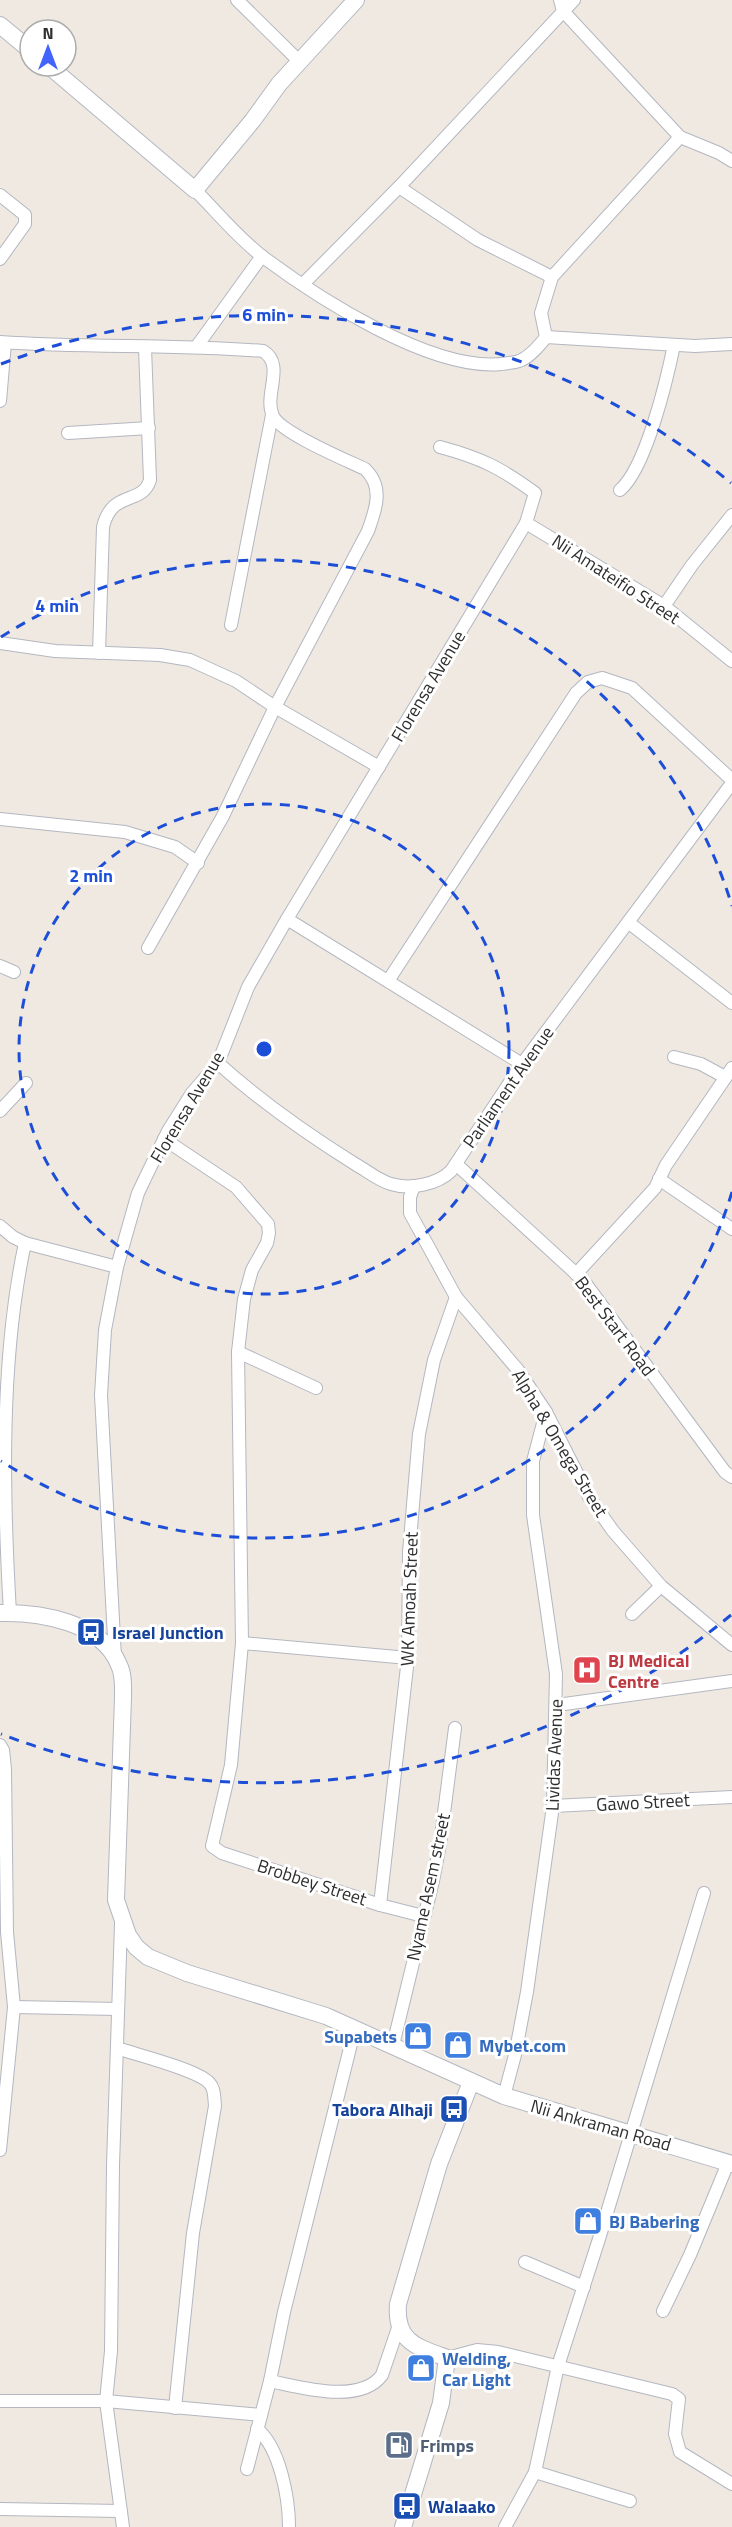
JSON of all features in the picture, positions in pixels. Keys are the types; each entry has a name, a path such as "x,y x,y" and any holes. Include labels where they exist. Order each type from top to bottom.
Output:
{"street":[{"path":"237,0 299,61"},
{"path":"195,190 299,61 356,0"},
{"path":"303,284 399,187 562,5 574,0"},
{"path":"562,5 680,137 719,153 732,161"},
{"path":"0,26 18,40"},
{"path":"63,78 195,190 262,256 319,296 397,338 434,355 468,363 519,362 537,349 546,337 541,314 552,278 680,137"},
{"path":"399,187 478,240 552,278"},
{"path":"0,195 25,215 25,224 0,259"},
{"path":"197,346 262,256"},
{"path":"546,337 674,345 732,344"},
{"path":"0,401 2,342 145,348 197,346 263,351 271,355 274,364 272,415 231,625"},
{"path":"620,490 630,478 656,416 674,345"},
{"path":"99,653 103,527 108,510 148,487 150,472 145,348"},
{"path":"148,948 198,863 275,707 368,531 376,503 377,493 373,477 365,470 296,435 272,415"},
{"path":"68,433 149,428"},
{"name":"Florensa Avenue","path":"115,1657 101,1395 105,1330 117,1267 138,1194 164,1139 192,1094 218,1063 248,987 287,919 526,523 535,493 510,474 477,457 440,447"},
{"path":"664,606 692,565 732,515"},
{"name":"Nii Amateifio Street","path":"526,523 664,606 732,662"},
{"path":"0,643 55,651 160,655 190,660 236,681 275,707 379,767"},
{"path":"388,981 576,693 588,682 602,678 632,688 732,781"},
{"name":"Parliament Avenue","path":"218,1063 245,1088 335,1152 391,1184 414,1186 444,1179 522,1064 732,781"},
{"path":"0,819 125,832 175,847 198,863"},
{"path":"287,919 522,1064"},
{"path":"628,922 732,1003"},
{"path":"0,966 14,972"},
{"path":"576,1274 655,1188 666,1165 728,1073 674,1058"},
{"path":"0,1111 26,1083"},
{"path":"164,1139 236,1187 268,1224 267,1242 252,1270 244,1299 238,1352 242,1643 408,1658"},
{"name":"Best Start Road","path":"456,1164 583,1280 725,1472 732,1477"},
{"path":"659,1179 732,1229"},
{"name":"Alpha & Omega Street","path":"414,1186 410,1197 410,1213 456,1297 518,1370 546,1412 589,1497 613,1531 661,1586 732,1645"},
{"path":"0,1226 13,1237 26,1243 117,1267"},
{"path":"26,1243 4,1309 0,1430 5,1613 39,1615 65,1623 98,1639 115,1657"},
{"name":"WK Amoah Street","path":"380,1905 408,1658 409,1552 419,1434 434,1360 456,1297"},
{"path":"238,1352 316,1388"},
{"name":"Lividas Avenue","path":"504,2097 516,2055 527,1992 553,1806 556,1674 533,1515 533,1461 546,1412"},
{"path":"632,1614 661,1586"},
{"name":"Brobbey Street","path":"242,1643 231,1765 212,1846 222,1853 380,1905 423,1916"},
{"name":"Nii Ankraman Road","path":"115,1657 122,1675 115,1889 121,1919 136,1947 155,1960 355,2028 504,2097 730,2163"},
{"path":"557,1705 732,1681"},
{"name":"Nyame Asem street","path":"393,2045 440,1844 455,1728"},
{"path":"0,1745 3,1750 5,1769 7,1932 14,2007 0,2150"},
{"name":"Gawo Street","path":"553,1806 732,1797"},
{"path":"505,2527 535,2472 558,2366 704,1893"},
{"path":"121,1919 111,2351 106,2401 123,2527"},
{"path":"14,2007 118,2009"},
{"path":"247,2469 270,2381 284,2312 327,2136 344,2081 355,2028"},
{"path":"117,2048 192,2073 207,2081 214,2090 215,2106 193,2233 175,2408"},
{"path":"471,2082 443,2154 398,2304 399,2325 402,2333 417,2347 447,2358 461,2353 487,2351 672,2394 679,2399 675,2434 680,2452 732,2484"},
{"path":"663,2311 695,2245 730,2163"},
{"path":"525,2262 584,2287"},
{"path":"270,2381 321,2390 340,2391 364,2388 377,2382 382,2375 399,2325"},
{"path":"403,2527 441,2403 447,2358"},
{"path":"0,2401 106,2401 261,2415"},
{"path":"257,2429 265,2436 287,2489 289,2527"},
{"path":"535,2472 630,2501"},
{"path":"0,2509 121,2511"}],"place":[{"name":"Israel Junction","path":"91,1632"},
{"name":"BJ Medical Centre","path":"587,1670"},
{"name":"Supabets","path":"418,2036"},
{"name":"Mybet.com","path":"458,2045"},
{"name":"Tabora Alhaji","path":"454,2109"},
{"name":"BJ Babering","path":"588,2221"},
{"name":"Welding, Car Light","path":"421,2368"},
{"name":"Frimps","path":"399,2445"},
{"name":"Walaako","path":"407,2506"}]}
